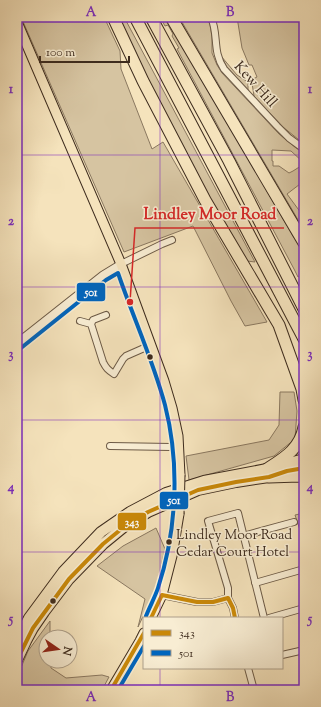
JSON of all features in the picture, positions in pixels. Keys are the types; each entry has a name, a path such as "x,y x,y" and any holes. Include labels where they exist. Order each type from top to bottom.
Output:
{"highway":[{"path":"113,17 143,81 205,200 278,325 302,389 304,400"},
{"path":"135,17 304,339"},
{"path":"151,17 229,160 304,309"},
{"path":"171,17 304,243"},
{"path":"268,473 299,443 304,427"},
{"path":"17,660 33,628 69,579 103,544 125,526 148,512 198,490 268,473 304,459"},
{"path":"17,641 29,618 63,572 102,532 130,512 166,493 204,481 304,468"},
{"path":"268,473 304,477"}],"main road":[{"path":"18,25 121,264 164,381 172,408 179,446 179,514 172,556 162,595 151,617"},
{"path":"111,690 143,635"}],"street":[{"name":"Kew Hill","path":"212,20 216,35 216,50 224,69 281,131 304,149"},
{"path":"17,343 103,275 121,264 172,240"},
{"path":"91,324 93,320 106,315"},
{"path":"80,320 91,324"},
{"path":"91,324 106,368 114,374 126,356 151,345"},
{"path":"110,446 179,446"},
{"path":"235,617 233,608 228,598 228,588 208,521 238,513 264,617"},
{"path":"243,536 294,522"},
{"path":"255,583 304,569"},
{"path":"162,595 197,602 213,602 228,598"},
{"path":"272,617 304,608"},
{"path":"283,655 304,650"},
{"path":"248,669 254,690"}],"shaded area":[{"path":"21,17 104,17 120,51 121,69 152,149 163,142 267,322 245,326 193,226 124,252"},
{"path":"118,17 124,17 255,262 247,261 251,274 168,121"},
{"path":"160,17 166,17 293,236 304,252 304,285 300,276 298,277 177,49 179,48 172,36 173,34 168,25 165,26"},
{"path":"179,17 207,17 212,37 212,53 222,73 279,134 304,153 304,163 291,151 272,150 273,166 279,166 289,173 304,164 304,181 287,194 304,217 304,230"},
{"path":"237,17 304,17 304,144 283,127 254,96 252,83 253,79 257,77 252,65 249,65 242,48"},
{"path":"221,56 237,75 248,82 248,91 229,71"},
{"path":"280,392 294,392 297,411 295,439 274,456 189,480 186,456 269,440 279,425"},
{"path":"304,513 304,533 301,533 295,515"},
{"path":"156,528 165,549 156,589 138,627 145,599 97,566 123,546"},
{"path":"50,621 50,629 44,629"},
{"path":"38,637 38,669 52,669 66,678 102,675 109,677 102,690 17,690 17,677 28,651"}],"transit line":[{"name":"501","path":"21,348 106,280 118,273 160,388 170,427 173,450 173,520 158,588 146,616"},
{"name":"343","path":"17,660 33,628 69,579 103,544 125,526 148,512 198,490 269,477 287,471 304,468"},
{"name":"343","path":"151,617 162,595 197,602 213,602 228,598 233,608 235,617"},
{"name":"343","path":"111,690 143,635"},
{"name":"501","path":"118,690 143,648"}],"place":[{"name":"Lindley Moor Road","path":"130,302"},
{"name":"Lindley Moor Road Cedar Court Hotel","path":"169,542"}]}
